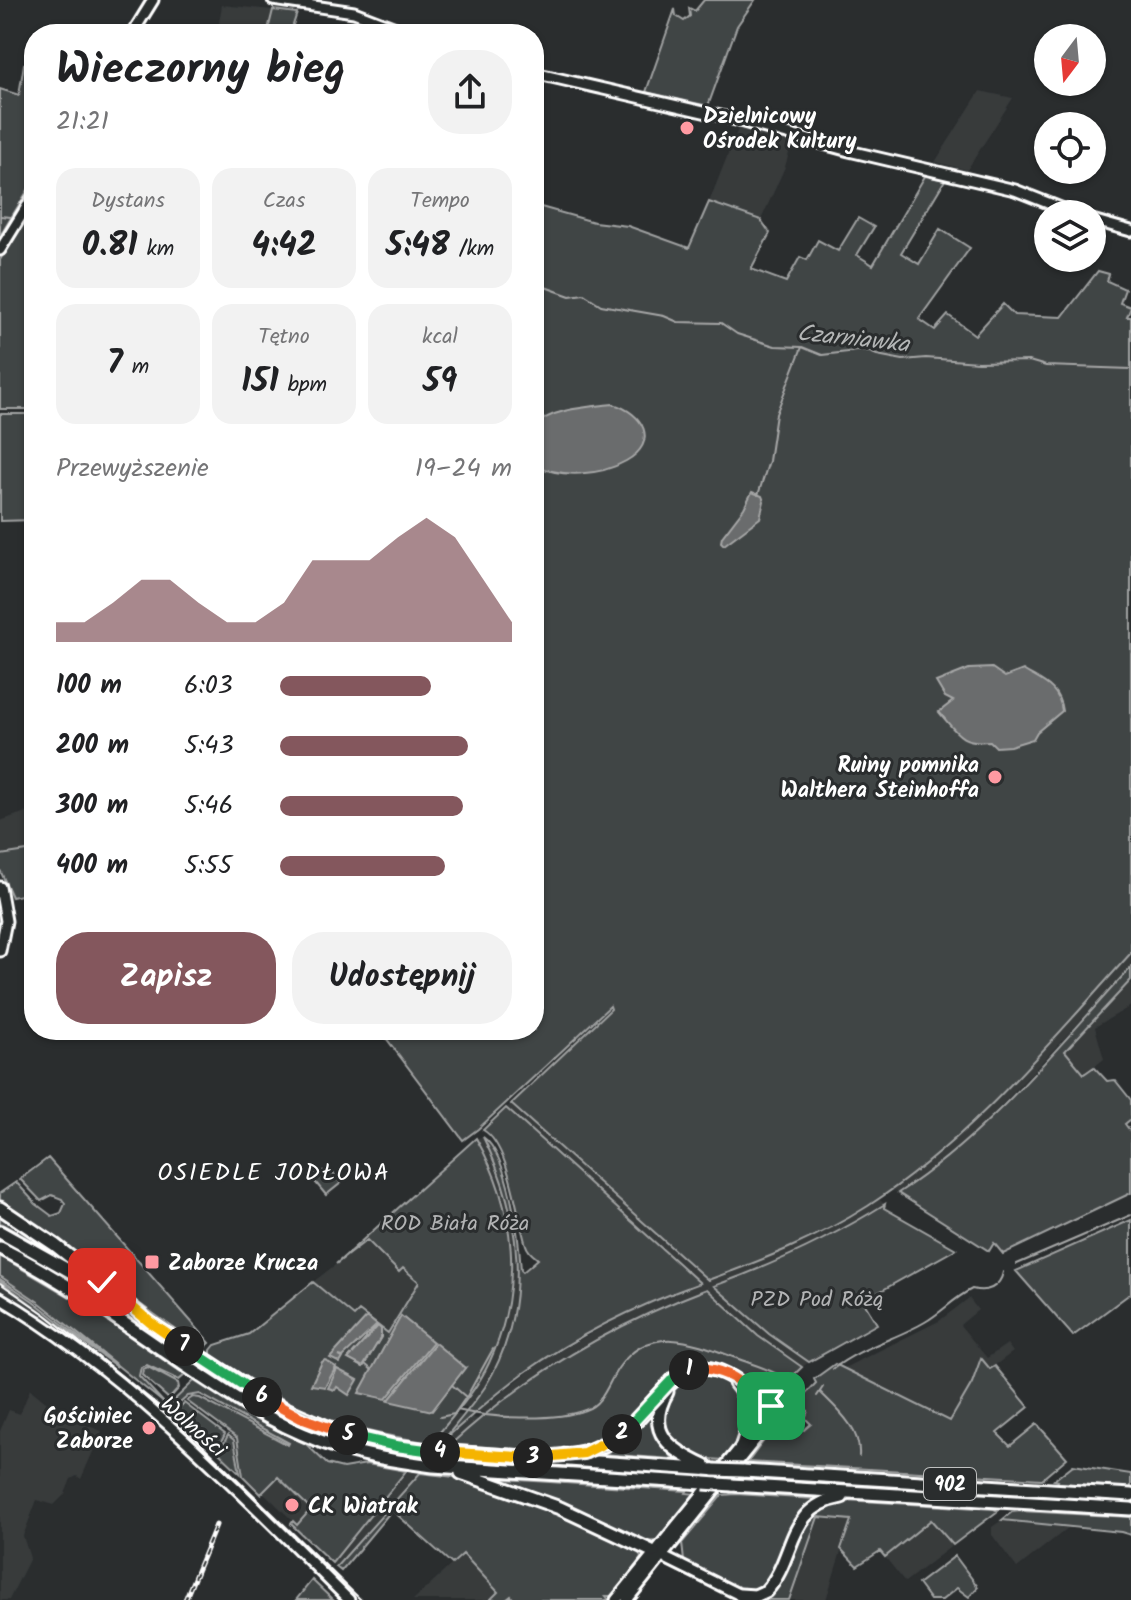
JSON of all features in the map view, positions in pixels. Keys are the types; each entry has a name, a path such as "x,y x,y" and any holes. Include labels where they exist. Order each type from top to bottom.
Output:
{"main road":[{"path":"0,1208 55,1245 151,1323"},
{"name":"902","path":"0,1232 64,1267 272,1403 341,1433 386,1444 538,1459 1131,1495"},
{"name":"902","path":"0,1248 86,1298 233,1397 320,1441 357,1453 433,1466 1131,1509"},
{"path":"538,1459 584,1453 615,1440 630,1428 674,1378 691,1369 710,1368 727,1373 771,1406 775,1415"},
{"path":"713,1470 676,1453 664,1439 659,1423 661,1406 667,1391 678,1380 692,1374 710,1373 725,1377 738,1387 749,1413 742,1445"},
{"path":"433,1466 474,1476 546,1502 658,1554"},
{"path":"766,1600 798,1526 810,1510 830,1499 870,1494"},
{"path":"740,1595 755,1596 770,1586"}],"street":[{"path":"138,24 153,0"},
{"path":"273,0 354,12 385,24"},
{"path":"544,75 1015,190 1040,200"},
{"path":"0,250 24,211"},
{"path":"1106,224 1131,231"},
{"path":"0,887 6,921 0,951"},
{"name":"Wolności","path":"0,1298 53,1333 150,1410 349,1600"},
{"path":"616,1600 775,1415"},
{"path":"627,1600 658,1554 742,1445"},
{"path":"658,1554 740,1595"}],"shaded area":[{"path":"222,5 273,10 270,24 219,24"},
{"path":"980,91 1013,98 967,170 935,162"},
{"path":"738,129 792,143 785,167 761,220 709,202"},
{"path":"613,404 624,408 644,429 643,445 626,461 604,470 580,474 544,469 544,419 582,408"},
{"path":"752,492 762,496 764,501 760,518 724,545 722,537"},
{"path":"992,668 1005,677 1023,670 1043,682 1057,696 1062,711 1033,739 1010,746 996,747 990,741 972,741 960,736 939,712 953,701 945,697 936,682 969,669"},
{"path":"24,813 24,851 0,855 0,821"},
{"path":"1131,953 1131,967 981,1127 921,1179 898,1193 892,1190 975,1121"},
{"path":"1131,980 1131,1006 1095,1027 1104,1059 1084,1075 1065,1051"},
{"path":"511,1104 708,1280 762,1260 829,1229 878,1199 885,1204 827,1239 762,1269 715,1286 769,1334 809,1362 802,1367 786,1357 707,1289 633,1320 591,1342 485,1413 478,1411 545,1359 628,1313 699,1283 506,1108"},
{"path":"483,1137 509,1199 516,1243 517,1286 515,1306 502,1351 485,1386 469,1409 461,1406 478,1383 496,1345 511,1285 510,1233 506,1209 491,1164 476,1138"},
{"path":"367,1240 399,1272 403,1268 419,1282 387,1334 358,1311 354,1316 313,1282"},
{"path":"0,1281 81,1341 77,1346 0,1288"},
{"path":"969,1298 978,1310 960,1325 987,1358 1007,1344 1013,1352 990,1369 981,1358 972,1383 950,1421 844,1368 939,1321"},
{"path":"401,1316 433,1342 386,1399 359,1393"},
{"path":"367,1317 377,1325 343,1357 339,1356 343,1358 340,1363 330,1358"},
{"path":"378,1326 381,1337 363,1367 348,1359"},
{"path":"435,1343 465,1368 432,1411 388,1401"},
{"path":"325,1360 336,1367 325,1387 311,1385 322,1362"},
{"path":"337,1369 358,1380 349,1395 337,1387 335,1390 328,1388"},
{"path":"30,1389 64,1417 102,1431 81,1479 77,1476 71,1479 65,1494 54,1505 37,1500 23,1536 30,1558 9,1600 0,1600 0,1431 9,1410 20,1414"},
{"path":"455,1414 463,1416 447,1437 470,1417 478,1419 418,1474 336,1567 332,1563"},
{"path":"277,1477 312,1510 297,1525 263,1492"},
{"path":"818,1517 851,1519 826,1600 789,1600"},
{"path":"931,1520 953,1545 905,1582 885,1557"},
{"path":"1002,1520 1068,1528 1017,1568 992,1535 992,1527"},
{"path":"463,1554 498,1592 490,1600 413,1600"}],"green space":[{"path":"704,0 755,0 737,26 708,106 646,92 675,9 676,16 684,21 690,16 689,8 695,11"},
{"path":"273,10 297,13 293,24 270,24"},
{"path":"24,64 24,196 0,236 0,89 19,95"},
{"path":"925,176 945,180 901,253 919,264 940,229 970,248 919,319 935,330 948,315 975,335 1003,304 1014,315 1062,317 1097,272 1109,274 1107,281 1125,289 1120,303 1131,307 1127,317 1131,317 1131,953 1007,1088 906,1180 830,1228 708,1280 511,1104 611,1009 610,1006 463,1140 388,1040 544,1040 544,208 594,222 628,226 689,248 709,202 761,220 770,233 751,269 786,282 800,257 807,260 818,240 838,251 858,218 874,227 857,255 873,265"},
{"path":"24,220 24,409 0,409 0,260"},
{"path":"0,414 24,414 24,520 0,521"},
{"path":"24,851 24,894 12,897 0,870 0,855"},
{"path":"1131,967 1131,980 1065,1051 1084,1074 1094,1067 1107,1081 1115,1080 1131,1100 1131,1119 1125,1124 1131,1132 1131,1193 1003,1254 994,1243 989,1251 898,1193 963,1144 1021,1088"},
{"path":"506,1108 700,1283 631,1311 565,1346 513,1381 443,1441 485,1387 500,1357 516,1294 517,1262 507,1198 483,1137 500,1161 506,1179 521,1270 523,1272 538,1259 526,1245 500,1150 483,1130"},
{"name":"ROD Biała Róża","path":"476,1138 500,1192 507,1220 511,1278 507,1306 500,1335 483,1374 431,1443 329,1420 275,1394 211,1355 215,1345 249,1334 313,1282 354,1316 359,1311 388,1333 419,1282 403,1268 399,1272 367,1240 336,1264","holes":["402,1317 432,1342 415,1362","377,1326 381,1337 363,1367 349,1359","465,1368 432,1410 389,1400"]},
{"path":"48,1158 210,1343 203,1349 0,1204 0,1193 16,1182 52,1216 61,1213 65,1204 62,1199 52,1195 41,1201 20,1179"},
{"path":"322,1171 332,1172 341,1183 326,1195 311,1177"},
{"name":"PZD Pod Różą","path":"885,1204 884,1208 956,1249 863,1301 877,1324 809,1362 769,1334 714,1286 802,1250"},
{"path":"0,1211 62,1257 0,1223"},
{"path":"1131,1220 1131,1293 1073,1336 1016,1271"},
{"path":"0,1237 105,1298 260,1402 336,1437 390,1450 445,1457 711,1474 708,1478 451,1463 407,1458 333,1440 288,1422 246,1398 85,1291 0,1242"},
{"path":"0,1256 90,1309 185,1375 179,1380 147,1365 141,1367 139,1376 165,1404 40,1303 0,1276"},
{"path":"0,1281 33,1301 117,1367"},
{"path":"707,1289 758,1336 802,1367 774,1394 765,1395 696,1367 603,1443 571,1452 450,1445 508,1397 571,1355 637,1319"},
{"path":"981,1358 990,1369 995,1366 1029,1407 997,1433 1010,1446 1037,1424 1067,1458 1042,1479 748,1462 781,1418 786,1416 804,1430 811,1424 805,1418 806,1409 799,1412 800,1403 792,1410 796,1417 788,1413 816,1383 814,1379 835,1364 950,1421 972,1383"},
{"path":"148,1367 178,1383 179,1388 169,1399 142,1375 143,1369"},
{"path":"699,1375 720,1379 728,1384 741,1398 744,1407 742,1432 723,1460 685,1454 674,1443 662,1422 669,1398 677,1386"},
{"path":"194,1381 250,1417 306,1444 327,1464 343,1468 367,1464 406,1471 332,1563 291,1524 293,1521 297,1525 311,1509 278,1477 261,1494 243,1476 237,1438 187,1401 193,1397 200,1398 289,1443 200,1394 188,1396 172,1410 168,1406"},
{"path":"184,1403 225,1434 217,1451 175,1412"},
{"path":"655,1407 662,1443 673,1459 601,1454"},
{"path":"228,1435 234,1440 240,1473 219,1453"},
{"path":"1073,1465 1131,1474 1131,1488 1057,1483 1054,1480"},
{"path":"420,1473 472,1479 527,1498 638,1550 641,1558 613,1596 606,1596 609,1600 514,1600 511,1596 506,1600 490,1600 498,1592 463,1554 452,1564 392,1510 341,1571 336,1567"},
{"path":"739,1476 1015,1493 1010,1497 736,1480"},
{"path":"504,1479 697,1494 656,1541 643,1542 504,1483"},
{"path":"722,1495 815,1499 763,1590 743,1592 684,1561 682,1543"},
{"path":"1041,1495 1131,1500 1131,1504 1038,1498"},
{"path":"845,1500 998,1511 953,1545 931,1520 885,1557 880,1551 857,1566 841,1549 851,1520 818,1517 789,1600 768,1600 813,1510"},
{"path":"1012,1512 1131,1517 1131,1535 1002,1520"},
{"path":"955,1556 978,1587 969,1597 957,1588 942,1600 930,1600 918,1584"},
{"path":"312,1580 333,1600 296,1600"}],"waterway":[{"name":"Czarniawka","path":"0,216 11,217"},
{"name":"Czarniawka","path":"544,287 570,296 584,294 601,305 664,316 678,322 721,323 737,334 762,342 802,347 822,355 865,350 903,360 1029,361 1046,366 1131,369"},
{"path":"758,495 769,461 776,414 802,347"},
{"path":"1017,1264 1131,1215"},
{"path":"833,1369 855,1355 925,1322 972,1289 992,1288 1003,1272"},
{"path":"452,1385 466,1397 457,1410 521,1418 572,1414 597,1403 631,1353 645,1345 674,1340 704,1346 782,1377"},
{"path":"467,1396 493,1349"},
{"path":"365,1364 372,1370"},
{"path":"817,1396 823,1387"},
{"path":"820,1392 852,1429 859,1446 859,1456"},
{"path":"440,1417 454,1414 457,1410"}],"tram line":[{"path":"0,1283 46,1315 179,1422 361,1600"}],"railway":[{"path":"185,1600 216,1525"}],"place":[{"name":"Dzielnicowy Ośrodek Kultury","path":"687,128"},
{"name":"Ruiny pomnika Walthera Steinhoffa","path":"995,777"},
{"name":"Zaborze Krucza","path":"152,1262"},
{"name":"Gościniec Zaborze","path":"149,1428"},
{"name":"CK Wiatrak","path":"292,1505"}],"district":[{"name":"OSIEDLE JODŁOWA","path":"274,1172"}],"route":[{"path":"102,1282 151,1323 240,1385 272,1403 341,1433 396,1446 538,1459 584,1453 622,1435 668,1383 681,1373 700,1368 727,1373 771,1406"}]}
